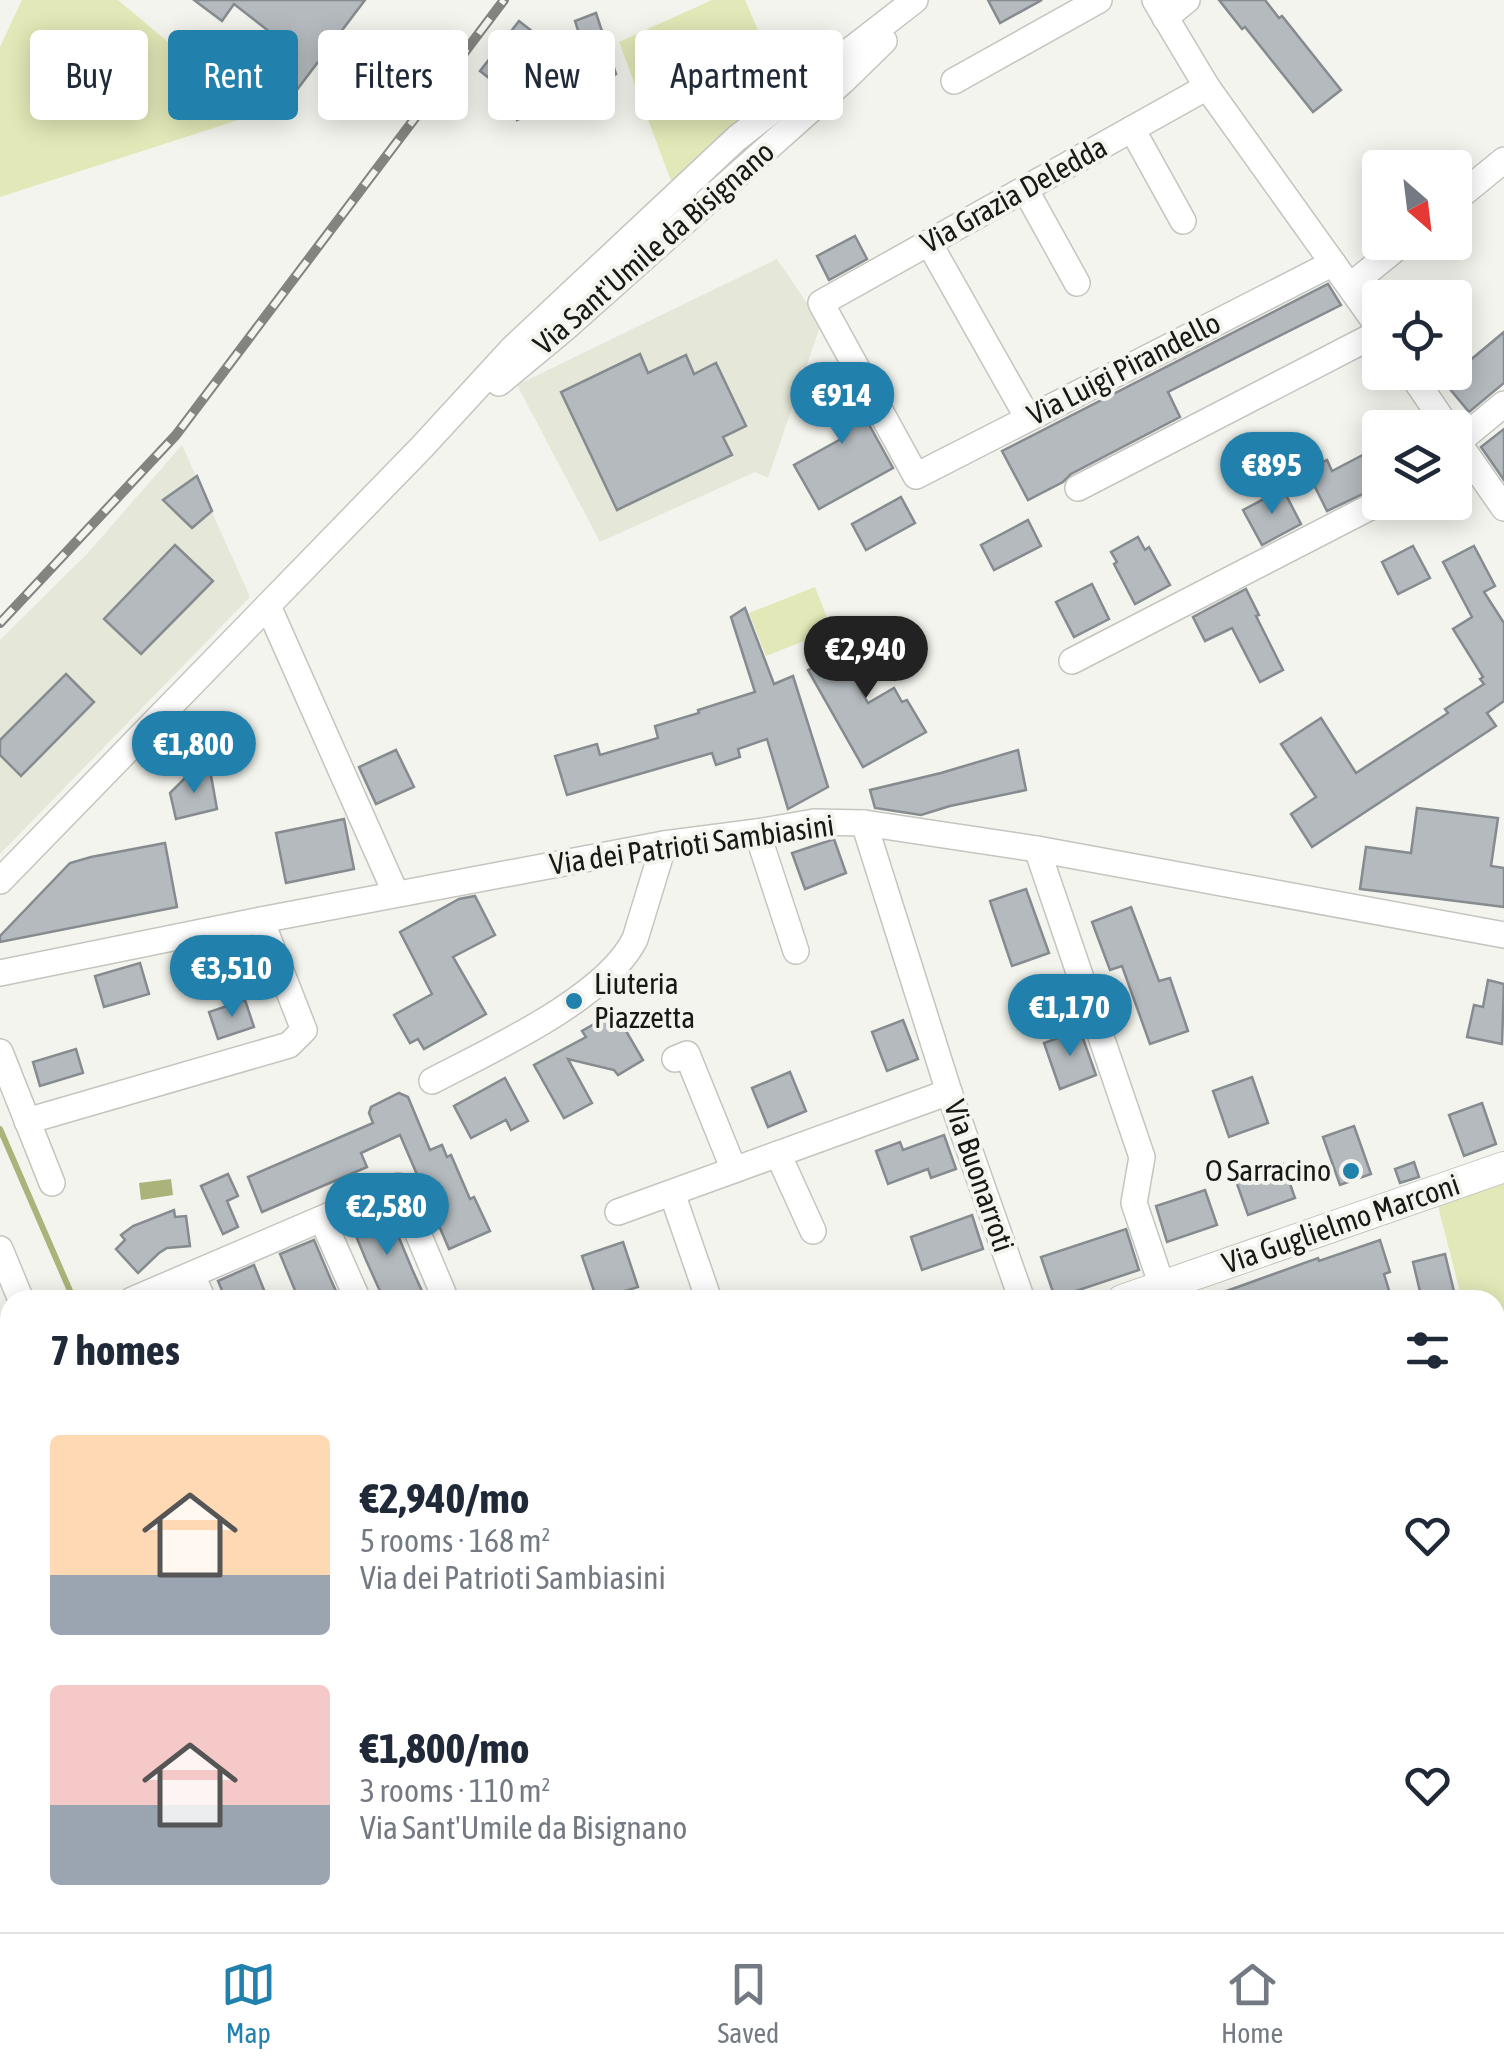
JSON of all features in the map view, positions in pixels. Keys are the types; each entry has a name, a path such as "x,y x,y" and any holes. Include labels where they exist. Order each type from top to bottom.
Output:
{"main road":[{"name":"Via Guglielmo Marconi","path":"1176,1288 1504,1167"}],"street":[{"name":"Via Sant'Umile da Bisignano","path":"0,881 422,447 564,329 843,81 878,48 918,0"},
{"path":"954,81 1099,0"},
{"path":"1187,0 1160,9 1207,88 1362,304"},
{"name":"Via Grazia Deledda","path":"916,476 821,303 1207,88"},
{"path":"1132,129 1183,220"},
{"path":"1472,186 1504,160"},
{"path":"1025,189 1077,283"},
{"path":"929,243 1028,418"},
{"path":"1350,286 1382,260"},
{"name":"Via Luigi Pirandello","path":"916,476 1333,263"},
{"path":"1078,488 1362,339"},
{"path":"1472,433 1504,404"},
{"path":"1472,466 1504,508"},
{"path":"1072,660 1362,511"},
{"path":"268,606 396,894"},
{"name":"Via dei Patrioti Sambiasini","path":"0,973 664,844 814,822 864,823 1037,848 1504,934"},
{"name":"Via Buonarroti","path":"864,823 1019,1290"},
{"path":"757,832 796,950"},
{"path":"432,1081 546,1020 616,969 635,939 664,844"},
{"path":"1037,848 1142,1157 1134,1203 1176,1288"},
{"path":"27,1121 289,1046 304,1030 260,920"},
{"path":"0,1052 52,1183"},
{"path":"675,1059 688,1054 734,1170"},
{"path":"618,1212 950,1092"},
{"path":"778,1154 813,1231"},
{"path":"156,1290 398,1186 442,1290"},
{"path":"672,1193 706,1290"},
{"path":"322,1219 354,1290"},
{"path":"0,1249 17,1290"},
{"path":"192,1275 198,1290"}],"shaded area":[{"path":"22,0 118,0 168,42 168,120 238,120 0,197 0,47"},
{"path":"712,0 745,0 758,30 646,30"},
{"path":"635,35 635,85 619,42"},
{"path":"648,120 738,120 724,131 671,181"},
{"path":"777,259 821,324 768,478 755,472 600,542 517,385"},
{"path":"182,445 250,597 0,854 0,640 87,554"},
{"path":"815,587 832,630 766,656 749,613"},
{"path":"171,1179 173,1195 141,1200 139,1183"},
{"path":"1504,1184 1504,1290 1459,1290 1438,1206"}],"building":[{"path":"194,0 365,0 342,30 318,30 318,62 298,88 298,30 267,30 234,4 222,21"},
{"path":"988,0 1042,0 1000,23"},
{"path":"1219,0 1265,0 1341,90 1313,112"},
{"path":"596,13 602,30 578,30 575,21"},
{"path":"519,21 530,30 512,30"},
{"path":"488,61 488,77 480,71"},
{"path":"855,236 867,259 829,280 817,256"},
{"path":"1328,284 1341,305 1168,392 1180,417 1028,500 1002,451"},
{"path":"1504,332 1504,383 1467,410 1451,390 1472,390 1472,359"},
{"path":"640,354 648,373 686,355 694,374 716,363 746,426 723,437 732,455 617,510 561,392"},
{"path":"839,370 893,468 819,509 794,465 841,439 811,387"},
{"path":"1504,429 1504,480 1481,447"},
{"path":"1362,455 1362,494 1327,511 1310,469 1327,460 1332,471"},
{"path":"197,476 212,511 192,528 163,500"},
{"path":"1283,489 1301,524 1262,545 1243,510"},
{"path":"901,497 915,523 866,550 852,524"},
{"path":"1028,520 1041,546 994,570 981,545"},
{"path":"1138,537 1145,550 1149,547 1170,585 1135,604 1111,552"},
{"path":"175,545 213,581 141,654 104,619"},
{"path":"1413,546 1430,578 1398,594 1382,562"},
{"path":"1474,546 1495,586 1484,592 1504,623 1504,701 1487,713 1496,726 1312,847 1291,814 1316,797 1281,744 1321,718 1356,773 1448,713 1445,709 1484,684 1453,629 1472,617 1443,562"},
{"path":"1092,584 1109,619 1074,637 1056,602"},
{"path":"1246,589 1283,670 1260,682 1232,628 1205,641 1193,617"},
{"path":"745,608 774,684 793,676 828,787 788,809 767,739 738,749 740,757 716,765 712,753 567,795 555,756 597,744 600,755 658,738 655,726 755,692 731,617"},
{"path":"875,625 890,655 852,675 868,703 894,688 902,702 907,700 926,732 863,767 808,670 850,652 844,641"},
{"path":"66,674 94,702 21,776 0,755 0,740"},
{"path":"396,750 414,787 376,804 359,767"},
{"path":"1018,750 1026,790 921,815 875,808 870,790"},
{"path":"210,770 217,809 176,819 170,793 186,777"},
{"path":"1417,808 1498,818 1491,866 1504,868 1504,907 1360,889 1366,847 1411,853"},
{"path":"344,819 354,869 286,883 276,833"},
{"path":"834,839 846,873 805,889 792,853"},
{"path":"165,843 177,907 0,942 0,936 70,863"},
{"path":"1026,889 1049,953 1012,966 990,901"},
{"path":"475,896 495,935 453,957 486,1014 424,1049 418,1039 410,1043 394,1015 432,994 400,932 459,899"},
{"path":"1131,907 1159,981 1170,978 1188,1031 1150,1044 1122,966 1110,970 1092,922"},
{"path":"140,963 149,994 104,1007 95,976"},
{"path":"1488,980 1504,984 1502,1044 1467,1037 1474,1005 1483,1007"},
{"path":"245,1000 254,1027 218,1039 209,1012"},
{"path":"615,1012 643,1060 618,1075 614,1070 568,1059 592,1103 564,1118 534,1065 586,1037 582,1031"},
{"path":"903,1020 918,1059 887,1071 872,1032"},
{"path":"1080,1030 1096,1075 1060,1089 1044,1043"},
{"path":"76,1049 83,1073 40,1086 33,1062"},
{"path":"790,1072 806,1111 768,1127 752,1088"},
{"path":"1252,1077 1268,1123 1229,1137 1213,1091"},
{"path":"505,1078 528,1121 511,1130 506,1120 471,1138 454,1106"},
{"path":"399,1093 408,1097 430,1150 442,1145 447,1157 451,1155 470,1199 474,1197 490,1231 449,1249 400,1135 361,1153 367,1167 262,1212 248,1177 373,1123 371,1107"},
{"path":"1482,1103 1496,1144 1464,1156 1449,1115"},
{"path":"1354,1126 1371,1174 1340,1185 1323,1137"},
{"path":"944,1135 956,1169 931,1178 928,1169 888,1184 876,1151 900,1142 903,1150"},
{"path":"1414,1162 1419,1177 1400,1183 1395,1169"},
{"path":"1283,1164 1295,1198 1248,1215 1236,1181"},
{"path":"228,1174 238,1196 227,1201 238,1227 223,1234 201,1186"},
{"path":"1205,1190 1217,1225 1167,1242 1156,1206"},
{"path":"387,1209 422,1290 380,1290 351,1224"},
{"path":"174,1210 175,1217 186,1216 190,1246 167,1248 138,1273 116,1249 125,1240 121,1235 133,1226"},
{"path":"972,1215 983,1249 922,1270 911,1237"},
{"path":"1126,1229 1139,1270 1079,1290 1052,1290 1041,1257"},
{"path":"314,1240 336,1290 295,1290 280,1254"},
{"path":"1380,1240 1390,1272 1384,1274 1389,1290 1229,1290 1318,1258 1319,1261"},
{"path":"623,1242 638,1287 594,1290 582,1256"},
{"path":"1445,1254 1454,1290 1420,1290 1413,1262"},
{"path":"254,1265 264,1290 222,1290 218,1281"}],"waterway":[{"path":"0,1129 70,1290"}],"railway":[{"path":"0,623 176,435 504,0"}],"place":[{"name":"Liuteria Piazzetta","path":"574,1001"},
{"name":"O Sarracino","path":"1351,1171"}]}
